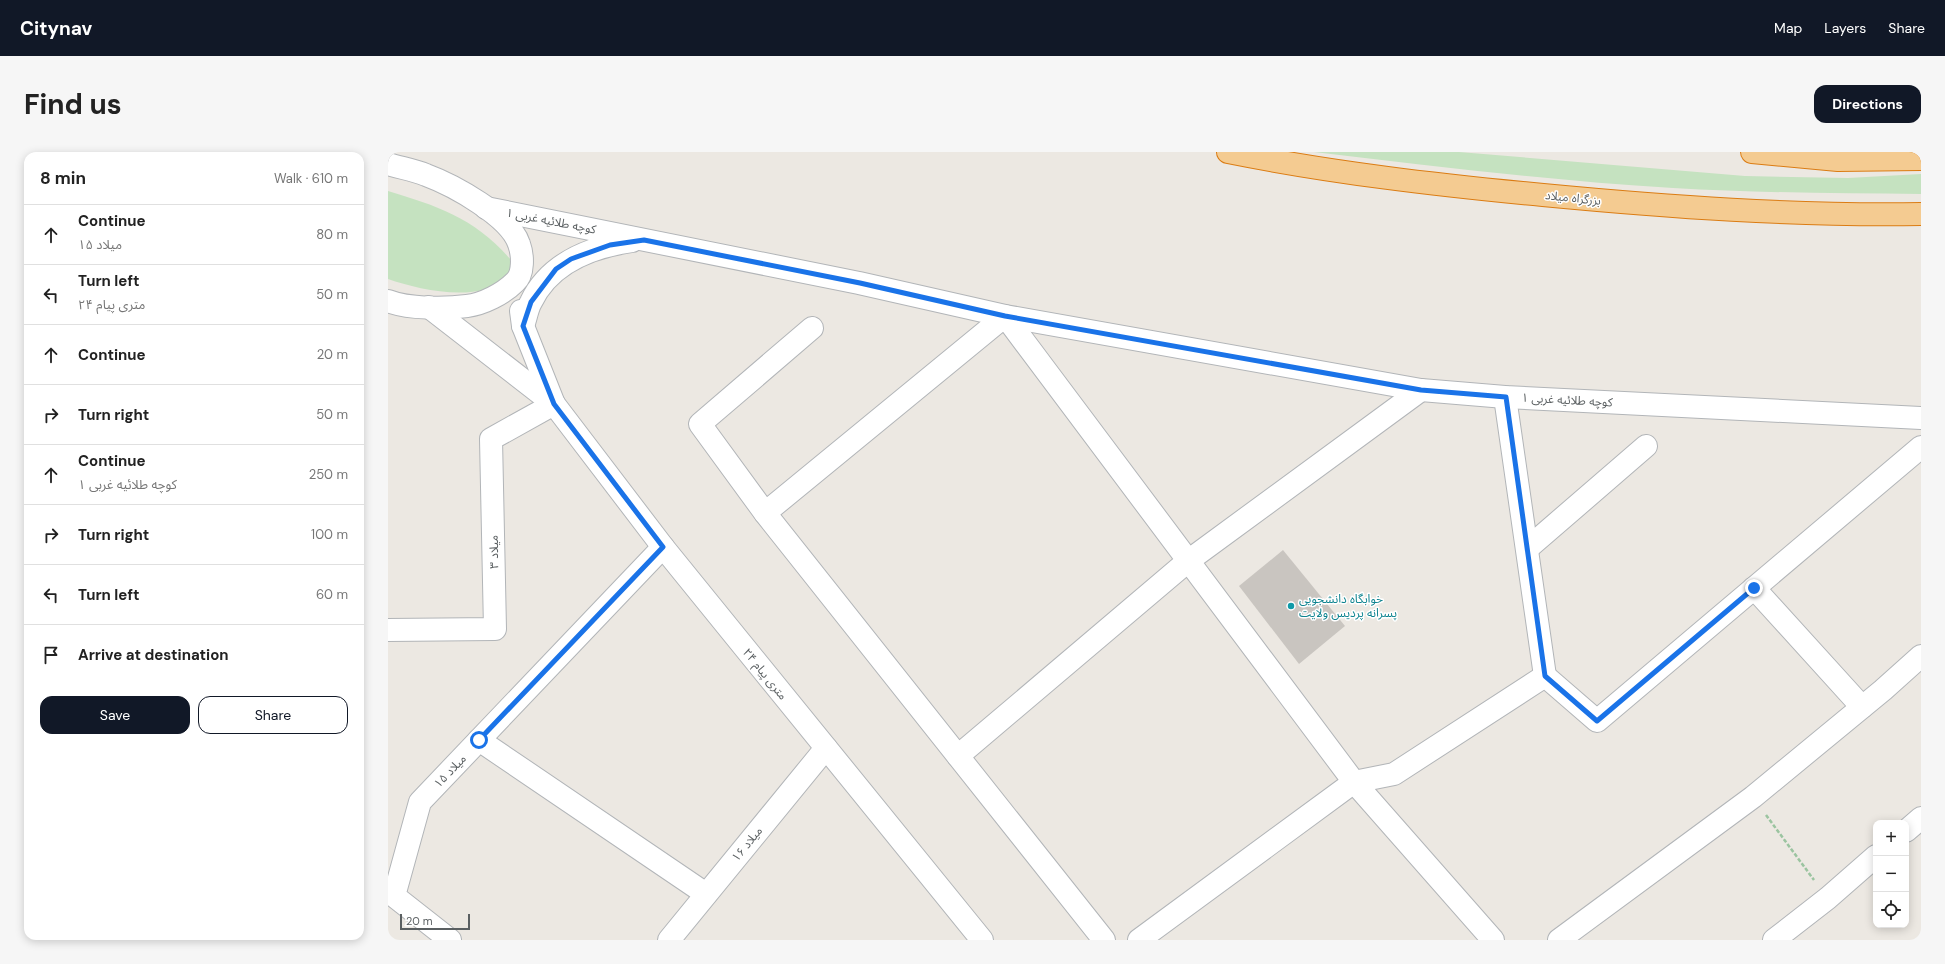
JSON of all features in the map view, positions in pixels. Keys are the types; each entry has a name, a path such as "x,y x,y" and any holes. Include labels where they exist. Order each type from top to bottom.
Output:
{"highway":[{"name":"بزرگراه میلاد","path":"1228,152 1413,182 1622,203 1792,214 1921,214"},
{"path":"1752,152 1838,160 1921,159"}],"street":[{"path":"388,164 426,175 463,193 486,208 511,229 519,244 521,269 516,282 523,326 554,404"},
{"name":"کوچه طلائیه غربی ۱","path":"486,208 860,283 1005,316 1421,390 1506,397 1921,418"},
{"path":"523,326 531,302 556,269 571,259 610,245 644,240"},
{"path":"388,301 429,308 466,306 483,302 516,282"},
{"path":"429,308 554,404"},
{"path":"765,513 1005,316 1354,782 1493,940"},
{"path":"812,328 700,424 765,513 1104,940"},
{"path":"958,756 1188,560 1421,390"},
{"path":"1506,397 1545,676 1597,721 1921,447"},
{"name":"۲۴ متری پیام","path":"554,404 663,547 982,940"},
{"name":"میلاد ۳","path":"388,630 495,629 491,440 554,404"},
{"path":"1528,548 1646,446"},
{"name":"میلاد ۱۵","path":"450,940 394,896 420,802 663,547"},
{"path":"1754,588 1862,707"},
{"path":"1560,940 1752,797 1862,707 1921,656"},
{"path":"1139,940 1354,782 1394,774 1545,676"},
{"path":"479,740 706,894"},
{"name":"میلاد ۱۶","path":"669,940 826,748"},
{"path":"1909,828 1921,818"},
{"path":"1774,940 1828,898 1873,859"}],"path":[{"path":"1752,797 1828,898"}],"green space":[{"path":"1314,152 1459,152 1745,176 1848,178 1921,174 1921,194 1735,191 1628,185 1493,173"},
{"path":"388,191 440,209 470,224 484,234 511,260 507,277 495,285 482,290 466,292 433,290 388,279"}],"building":[{"name":"خوابگاه دانشجویی پسرانه پردیس ولایت","path":"1283,550 1345,626 1299,664 1239,586"}],"place":[{"name":"خوابگاه دانشجویی پسرانه پردیس ولایت","path":"1291,606"}],"route":[{"path":"479,740 663,547 554,404 523,326 531,302 546,280 556,269 571,259 610,245 644,240 860,283 1005,316 1421,390 1506,397 1545,676 1597,721 1754,588"}]}
